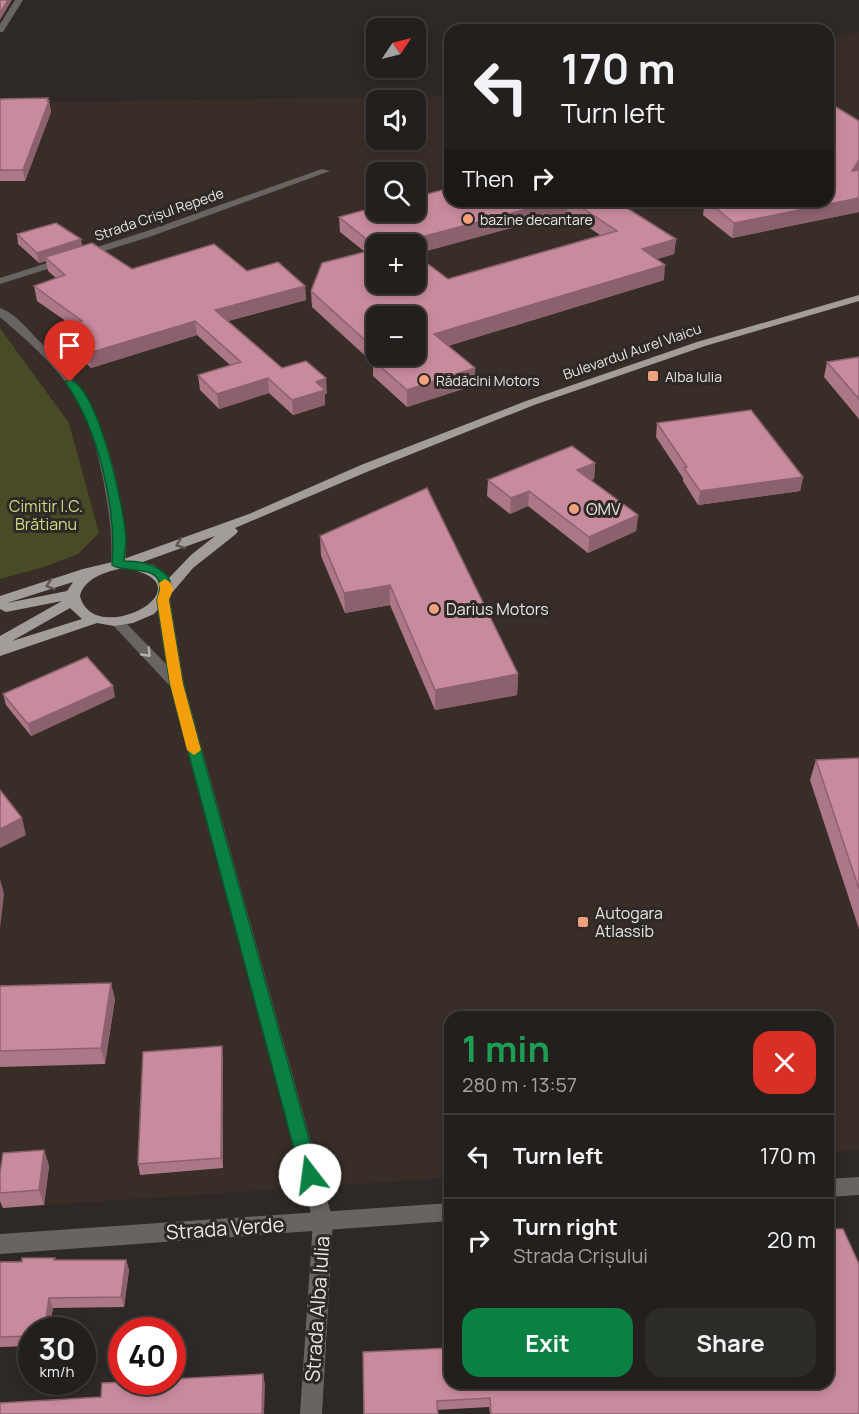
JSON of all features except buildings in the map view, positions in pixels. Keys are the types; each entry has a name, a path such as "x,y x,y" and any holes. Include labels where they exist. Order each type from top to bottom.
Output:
{"main road":[{"name":"Bulevardul Aurel Vlaicu","path":"121,564 254,517 375,464 530,404 701,344 859,298"},
{"name":"Bulevardul Aurel Vlaicu","path":"165,595 182,570 199,554 254,517"},
{"path":"0,601 121,564 149,568 165,581 165,595 145,615 117,622 96,619 79,610 74,597"},
{"path":"0,642 74,597 81,581 100,569"},
{"path":"0,609 74,597"},
{"path":"0,651 96,619"}],"street":[{"path":"0,30 4,19 19,0"},
{"name":"Strada Crișul Repede","path":"0,281 148,234 326,171"},
{"path":"0,311 34,340 58,367 82,397 93,418 117,513 121,564"},
{"name":"Strada Alba Iulia","path":"165,595 177,684 323,1221 311,1414"},
{"name":"Strada Alba Iulia","path":"117,622 177,684"},
{"path":"834,1188 859,1186"},
{"name":"Strada Verde","path":"0,1244 444,1212"}],"shaded area":[{"path":"859,31 859,1150 834,1152 834,1011 444,1011 444,1178 0,1208 0,579 44,567 78,554 99,533 69,423 0,328 0,103 366,97 366,150 426,150 426,96 444,96 444,207 834,207 834,37"}],"green space":[{"name":"Cimitir I.C. Brătianu","path":"0,328 69,423 99,533 78,554 44,567 0,579"}],"slow traffic":[{"path":"165,583 166,590 163,600 177,684 194,750"}],"place":[{"name":"bazine decantare","path":"468,219"},
{"name":"Alba Iulia","path":"653,376"},
{"name":"Rădăcini Motors","path":"424,380"},
{"name":"OMV","path":"574,509"},
{"name":"Darius Motors","path":"434,609"},
{"name":"Autogara Atlassib","path":"583,922"}],"route":[{"path":"70,382 82,397 98,432 117,513 120,539 118,565 149,568 165,581 166,590 163,600 177,684 310,1175"}]}
